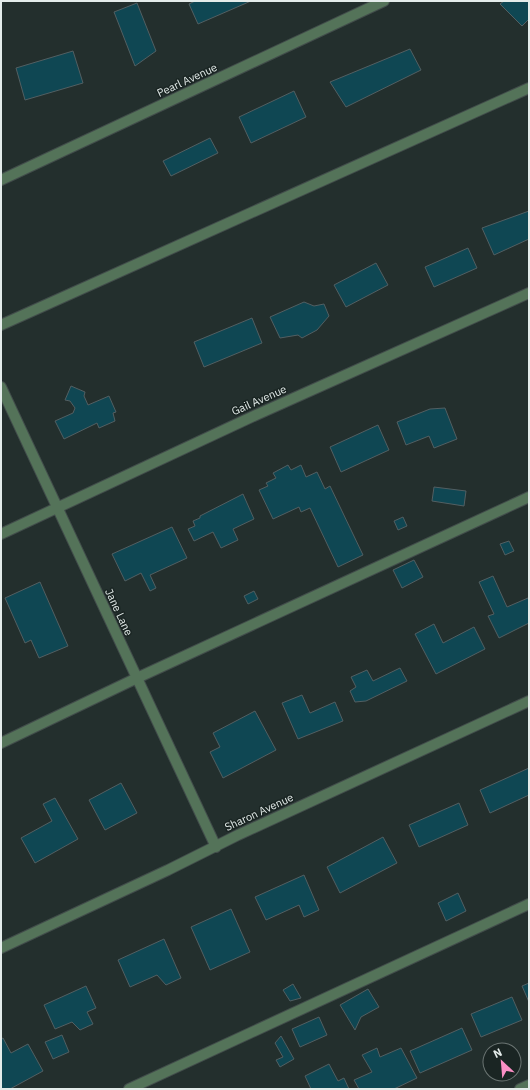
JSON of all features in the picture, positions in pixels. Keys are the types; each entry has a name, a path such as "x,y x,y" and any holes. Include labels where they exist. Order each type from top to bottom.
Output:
{"street":[{"name":"Pearl Avenue","path":"1,180 384,1"},
{"path":"1,325 529,88"},
{"name":"Gail Avenue","path":"1,534 56,507 256,415 529,293"},
{"name":"Jane Lane","path":"1,387 216,847"},
{"path":"1,743 137,678 529,497"},
{"name":"Sharon Avenue","path":"1,948 216,847 238,835 529,701"},
{"path":"129,1089 529,904"},
{"path":"520,1089 529,1085"}],"building":[{"path":"195,1 251,1 198,24 189,4"},
{"path":"504,1 529,1 529,19 522,26 500,4"},
{"path":"137,3 156,51 135,66 114,12"},
{"path":"410,49 421,70 346,107 330,82"},
{"path":"73,51 83,83 25,100 16,68"},
{"path":"294,91 306,117 251,143 239,117"},
{"path":"210,138 218,153 171,176 163,161"},
{"path":"529,211 529,239 494,255 482,228"},
{"path":"468,248 477,268 434,287 425,267"},
{"path":"376,263 388,285 346,307 334,285"},
{"path":"304,302 314,306 324,304 329,316 317,330 302,338 298,335 280,338 270,317"},
{"path":"252,318 262,343 204,367 194,342"},
{"path":"71,386 85,392 84,396 88,405 109,396 116,412 113,413 115,421 99,428 97,423 64,439 55,421 73,413 75,408 70,401 65,400"},
{"path":"445,408 457,439 434,448 429,436 406,445 397,422 430,409"},
{"path":"378,425 389,450 341,472 330,447"},
{"path":"288,465 291,470 301,465 306,477 317,472 325,489 330,486 363,555 338,567 310,508 301,512 299,507 273,519 259,490 268,486 266,483 276,478 273,473"},
{"path":"434,487 466,491 464,506 432,501"},
{"path":"243,494 254,519 233,529 238,540 221,548 213,532 194,541 188,529 195,526 193,521"},
{"path":"403,517 407,526 398,530 394,521"},
{"path":"172,527 187,558 150,575 156,588 150,591 141,573 125,581 112,554"},
{"path":"509,541 514,551 505,555 500,544"},
{"path":"414,560 423,577 402,588 393,570"},
{"path":"493,576 507,607 528,598 529,601 529,623 499,638 488,616 494,614 479,582"},
{"path":"40,582 68,646 39,658 31,640 25,643 5,598"},
{"path":"254,591 258,599 248,604 244,596"},
{"path":"434,624 443,643 474,627 485,649 436,674 415,634"},
{"path":"400,668 407,681 366,701 355,702 350,691 356,687 351,677 367,670 373,681"},
{"path":"302,695 310,713 335,702 343,721 298,739 282,703"},
{"path":"255,711 276,750 223,778 210,752 220,747 213,733"},
{"path":"529,768 529,795 490,813 480,790"},
{"path":"121,783 137,813 105,830 89,800"},
{"path":"55,798 78,839 35,863 21,838 52,821 43,804"},
{"path":"459,803 468,825 419,847 409,825"},
{"path":"383,837 397,863 340,893 327,867"},
{"path":"304,875 319,910 304,917 299,905 266,920 255,897"},
{"path":"458,893 466,911 446,921 438,903"},
{"path":"231,909 250,952 210,970 191,927"},
{"path":"164,939 181,978 166,985 157,975 130,987 118,960"},
{"path":"529,983 529,1002 522,986"},
{"path":"293,984 301,998 290,1001 283,990"},
{"path":"86,986 96,1008 87,1012 93,1024 80,1030 72,1022 55,1029 44,1005"},
{"path":"368,989 379,1007 361,1017 355,1030 340,1005"},
{"path":"512,997 522,1020 481,1037 471,1014"},
{"path":"319,1017 327,1035 300,1047 292,1029"},
{"path":"462,1028 472,1050 420,1073 410,1051"},
{"path":"62,1035 69,1052 53,1059 45,1042"},
{"path":"281,1036 294,1059 280,1067 276,1060 283,1057 275,1043"},
{"path":"3,1038 11,1053 28,1044 43,1071 10,1089 1,1089 1,1039"},
{"path":"377,1048 380,1057 401,1048 417,1078 394,1089 359,1089 354,1080 372,1072 362,1055"},
{"path":"329,1064 338,1081 344,1078 349,1089 311,1089 305,1076"}]}
